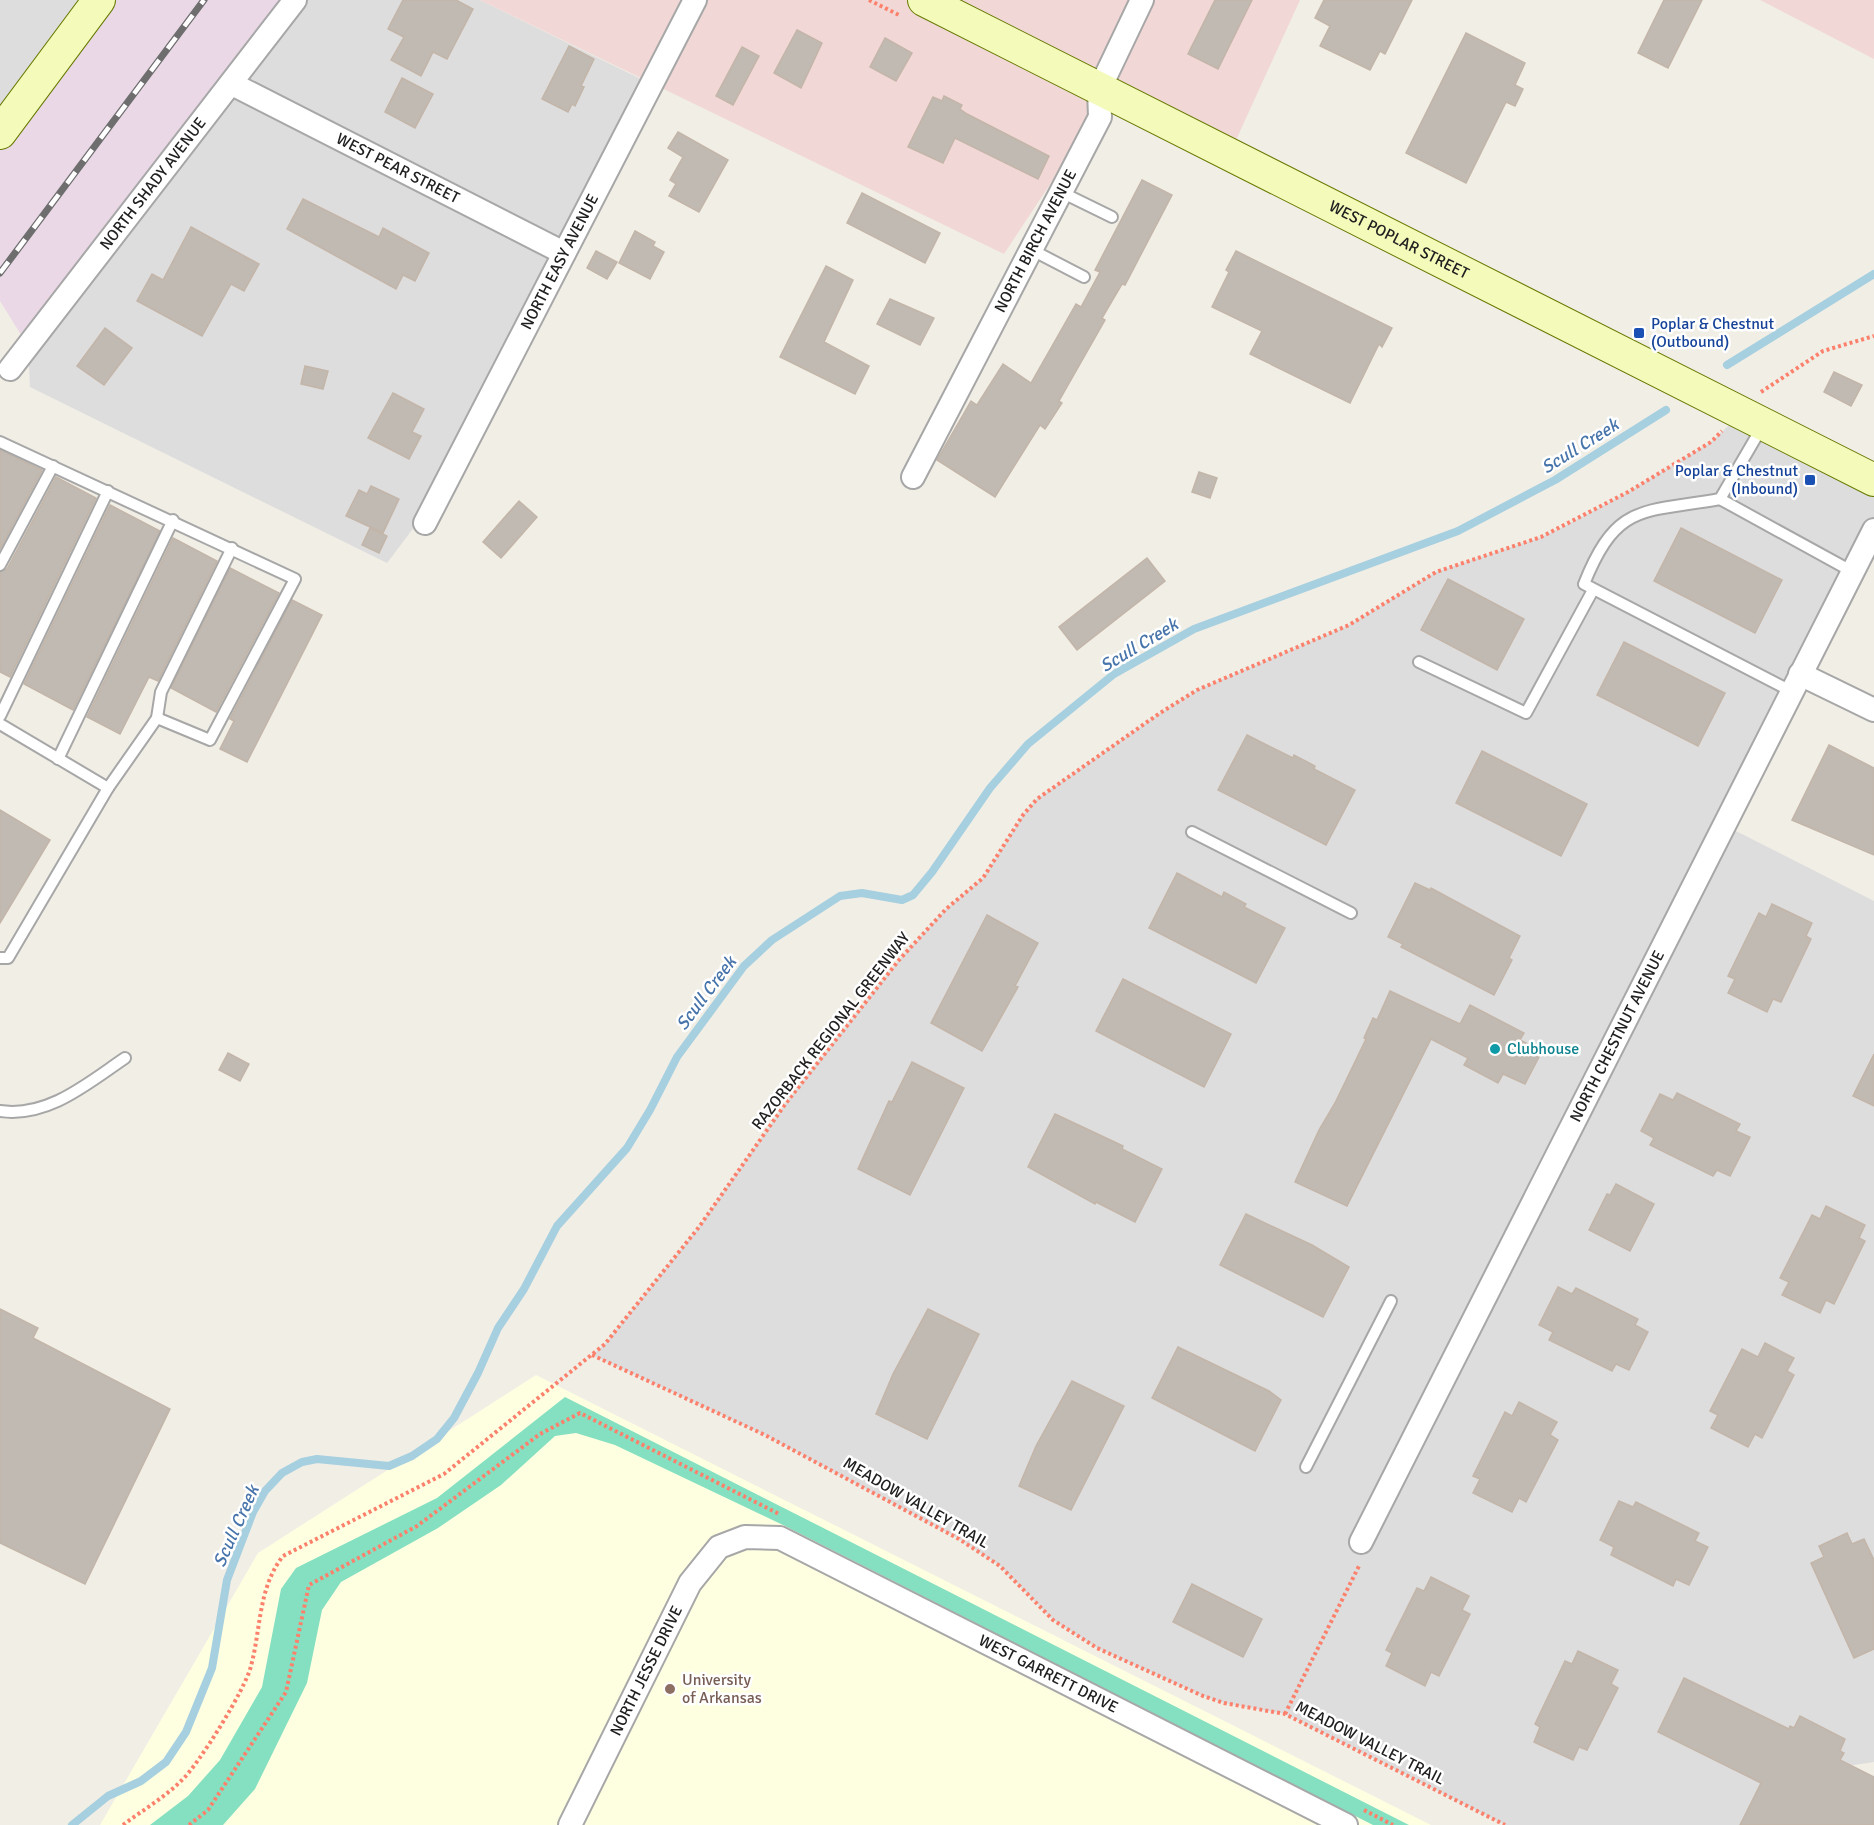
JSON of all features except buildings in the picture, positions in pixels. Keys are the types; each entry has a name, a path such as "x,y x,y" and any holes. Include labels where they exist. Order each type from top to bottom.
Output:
{"street":[{"name":"NORTH SHADY AVENUE","path":"10,369 295,0"},
{"name":"NORTH EASY AVENUE","path":"425,523 694,0"},
{"name":"WEST POPLAR STREET","path":"924,0 1874,480"},
{"name":"NORTH BIRCH AVENUE","path":"913,477 1100,117 1099,90 1142,0"},
{"path":"0,133 95,2"},
{"name":"WEST PEAR STREET","path":"232,84 564,253"},
{"name":"NORTH CHESTNUT AVENUE","path":"1361,1542 1874,530"},
{"path":"1796,682 1874,710"},
{"name":"WEST GARRETT DRIVE","path":"745,1537 780,1538 1353,1817"},
{"name":"NORTH JESSE DRIVE","path":"570,1825 690,1583 719,1547 745,1537"}],"lane":[{"path":"1061,192 1112,217"},
{"path":"1032,250 1084,277"},
{"path":"1720,499 1753,419"},
{"path":"0,442 173,520 295,579 210,740 157,718"},
{"path":"0,565 53,466"},
{"path":"0,716 108,491"},
{"path":"1796,682 1593,590 1584,584 1597,553 1616,527 1626,519 1645,511 1720,499 1853,572"},
{"path":"58,759 173,520"},
{"path":"0,958 8,958 108,788 157,718 161,692 232,548"},
{"path":"1419,662 1526,713 1593,590"},
{"path":"0,724 108,788"},
{"path":"1192,832 1351,913"},
{"path":"0,1111 11,1113 59,1102 125,1058"},
{"path":"1306,1467 1391,1301"}],"path":[{"name":"RAZORBACK REGIONAL GREENWAY","path":"123,1825 181,1782 194,1768 244,1684 251,1668 266,1588 273,1569 282,1556 444,1474 605,1344 699,1227 786,1103 899,960 946,909 983,878 1023,815 1037,798 1197,690 1348,625 1436,572 1541,537 1628,492 1753,419 1766,386 1803,366 1823,351 1874,336"},
{"name":"MEADOW VALLEY TRAIL","path":"592,1355 776,1440 960,1539 1000,1566 1053,1620 1097,1648 1203,1696 1224,1703 1285,1714 1505,1825"},
{"path":"189,1825 208,1810 286,1692 309,1585 417,1526 550,1428 580,1413 783,1516"},
{"path":"1285,1714 1360,1565 1361,1542"},
{"path":"1353,1817 1393,1825"}],"shaded area":[{"path":"0,0 99,0 0,133"},
{"path":"99,0 295,0 28,346 0,301 0,133"},
{"path":"295,0 480,0 651,84 443,489 387,563 30,387 28,346"},
{"path":"480,0 1300,0 1236,140 1117,83 1004,254"},
{"path":"1760,0 1874,0 1874,59"},
{"path":"1742,413 1874,480 1874,530 1724,825 1874,901 1874,1762 1847,1766 1818,1825 1505,1825 1285,1714 1224,1703 1203,1696 1097,1648 1053,1620 1000,1566 959,1539 765,1435 592,1355 605,1344 699,1227 786,1103 899,960 946,909 983,878 1023,815 1037,799 1160,713 1197,690 1349,625 1436,572 1541,537 1563,527 1628,492 1711,442"},
{"name":"University of Arkansas","path":"536,1375 1431,1825 100,1825 258,1553"}],"green space":[{"path":"565,1397 1409,1825 1373,1825 783,1525 615,1445 576,1433 555,1436 501,1485 438,1528 341,1582 322,1610 307,1683 255,1789 223,1825 150,1825 188,1796 220,1760 262,1687 281,1589 296,1568 437,1498"}],"waterway":[{"name":"Scull Creek","path":"1727,365 1874,274"},
{"name":"Scull Creek","path":"72,1825 108,1796 141,1781 166,1762 186,1732 212,1668 227,1580 253,1512 265,1491 282,1473 302,1462 317,1459 389,1466 412,1456 437,1439 454,1418 498,1328 524,1289 557,1226 627,1148 650,1110 677,1057 744,966 772,940 840,896 862,893 902,900 913,895 932,872 990,788 1028,744 1114,674 1194,629 1458,531 1555,480 1666,410"}],"railway":[{"path":"0,273 204,0"}],"place":[{"name":"Poplar & Chestnut (Outbound)","path":"1639,333"},
{"name":"Poplar & Chestnut (Inbound)","path":"1810,480"},
{"name":"Clubhouse","path":"1495,1049"},
{"name":"University of Arkansas","path":"670,1689"}]}
